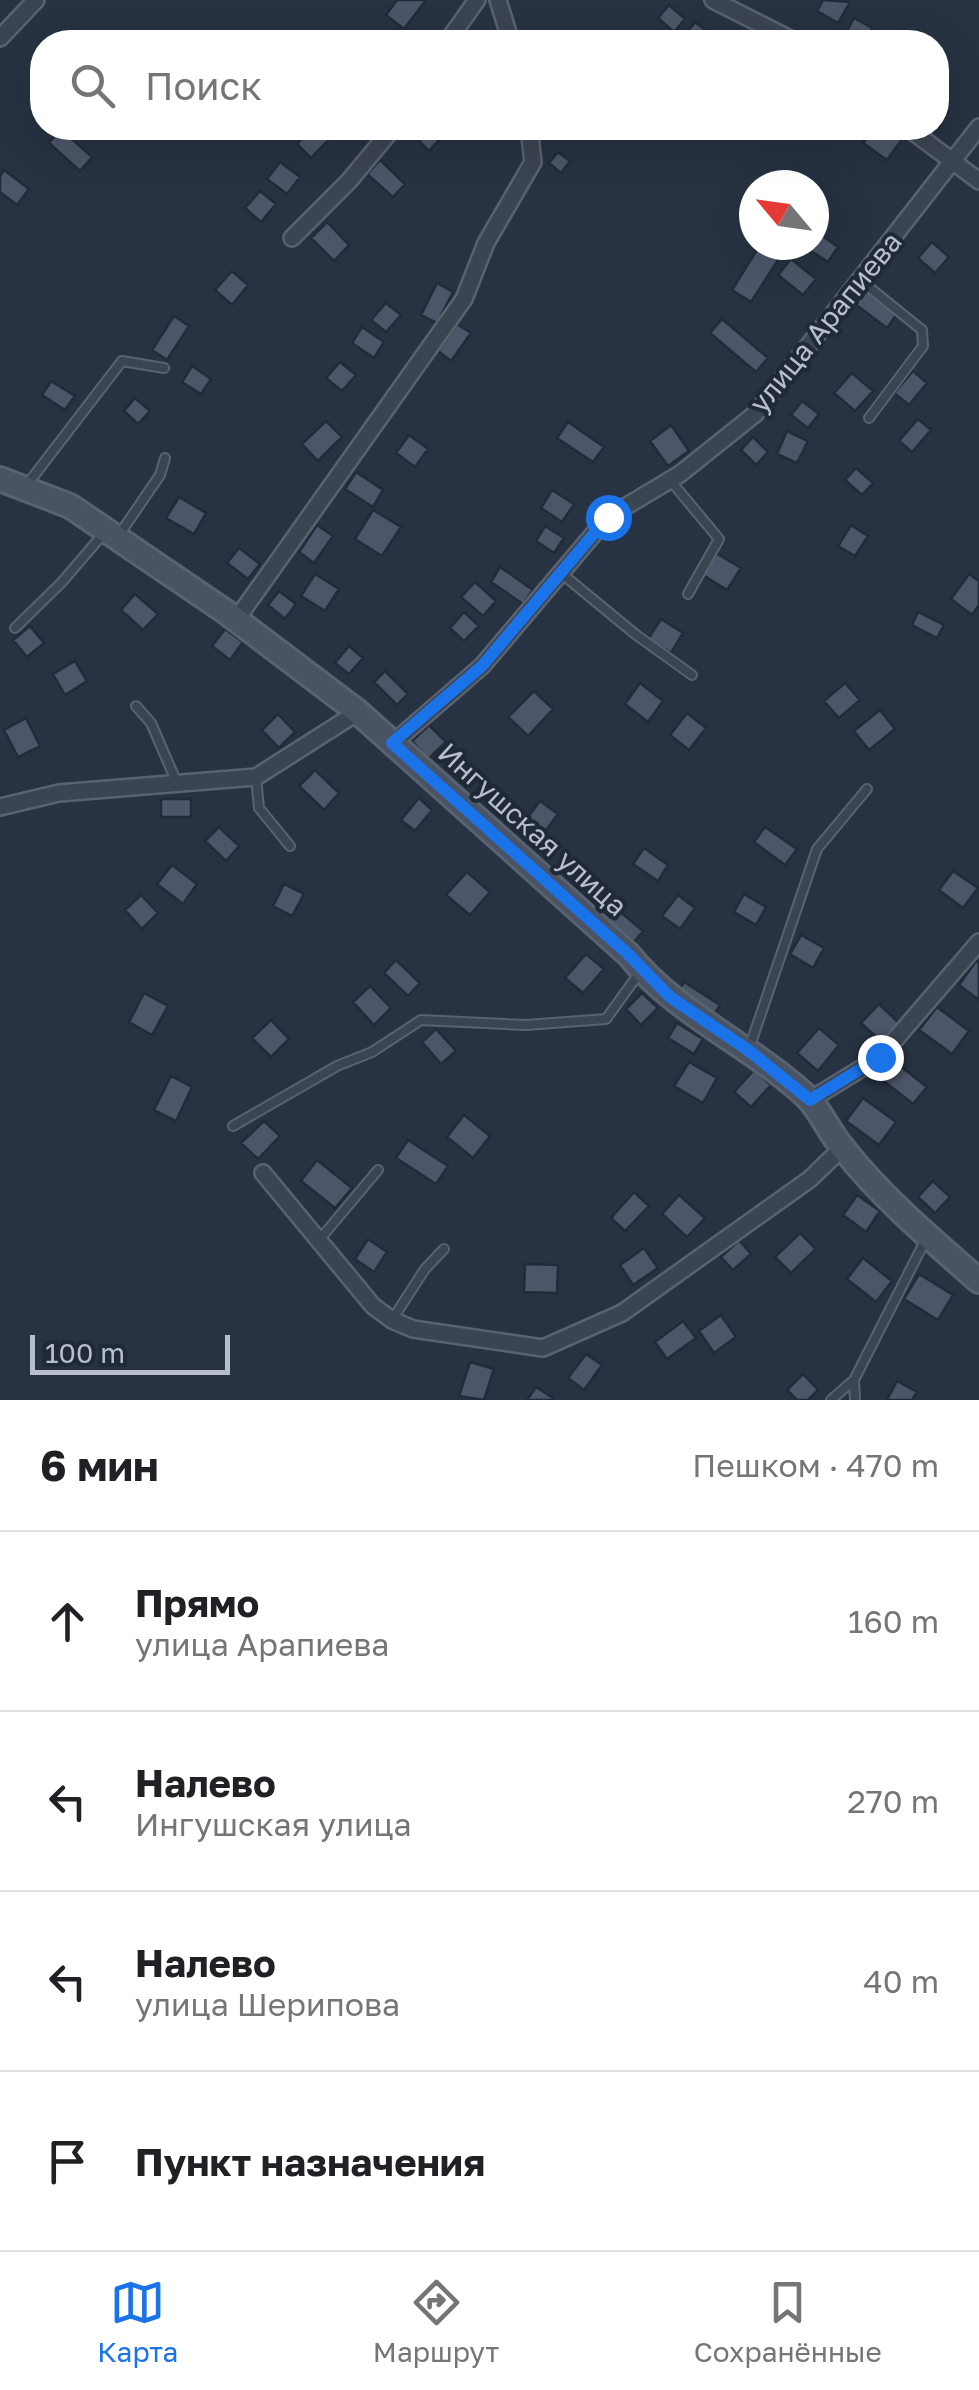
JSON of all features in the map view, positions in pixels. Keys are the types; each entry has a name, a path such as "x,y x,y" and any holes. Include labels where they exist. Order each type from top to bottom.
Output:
{"street":[{"path":"0,38 36,0"},
{"path":"456,30 477,0"},
{"path":"498,0 507,30"},
{"path":"714,0 773,30"},
{"name":"улица Арапиева","path":"392,743 482,666 608,517 670,480 755,414 979,127"},
{"path":"292,238 350,181 384,140"},
{"path":"236,620 464,299 486,243 533,162 531,140"},
{"path":"924,140 979,181"},
{"name":"Ингушская улица","path":"0,478 70,506 236,620 358,712 628,954 670,997 748,1050 810,1100 842,1148 928,1236 979,1281"},
{"path":"0,807 59,792 256,777 358,712"},
{"path":"810,1100 880,1057 979,942"},
{"path":"263,1173 373,1306 392,1320 413,1329 543,1348 622,1312 810,1179 842,1148"}],"lane":[{"path":"860,279 922,330 923,346 869,418"},
{"path":"24,488 122,361 164,368"},
{"path":"15,628 111,534 160,475 165,458"},
{"path":"670,480 719,540 688,594"},
{"path":"560,573 692,675"},
{"path":"136,706 150,723 177,783"},
{"path":"256,777 259,808 290,846"},
{"path":"748,1050 817,849 867,788"},
{"path":"233,1126 337,1066 372,1052 420,1020 526,1025 606,1019 641,970"},
{"path":"320,1239 378,1170"},
{"path":"831,1400 854,1380 928,1236"},
{"path":"392,1320 424,1269 444,1249"},
{"path":"854,1380 855,1400"}],"building":[{"path":"397,0 426,0 404,29 386,15"},
{"path":"823,0 850,2 838,23 817,11"},
{"path":"669,5 685,19 672,30 658,18"},
{"path":"854,18 872,28 871,30 848,30"},
{"path":"695,22 705,30 689,30"},
{"path":"73,140 92,157 80,171 49,143"},
{"path":"301,140 328,140 311,158 297,144"},
{"path":"418,140 439,140 429,151"},
{"path":"865,140 902,140 887,160 863,143"},
{"path":"558,152 570,161 561,173 549,163"},
{"path":"380,160 405,184 393,197 367,174"},
{"path":"280,162 300,177 287,194 267,179"},
{"path":"4,170 29,189 17,205 0,192"},
{"path":"260,191 276,204 261,222 245,208"},
{"path":"327,222 349,245 334,261 311,238"},
{"path":"829,240 838,247 828,262 825,260 829,260"},
{"path":"932,242 949,257 935,273 918,258"},
{"path":"751,260 778,260 751,302 732,290"},
{"path":"792,260 816,279 803,295 778,275"},
{"path":"232,271 248,285 232,305 215,290"},
{"path":"437,283 453,292 437,323 421,315"},
{"path":"866,290 897,314 887,328 855,304"},
{"path":"386,303 401,315 386,332 371,320"},
{"path":"174,316 189,326 167,360 152,350"},
{"path":"722,319 768,358 756,372 710,333"},
{"path":"457,324 471,333 451,361 438,351"},
{"path":"362,327 384,342 374,358 352,343"},
{"path":"340,362 356,375 342,391 326,378"},
{"path":"192,366 211,379 201,394 182,382"},
{"path":"913,371 927,383 909,405 894,393"},
{"path":"852,373 873,391 855,411 834,393"},
{"path":"51,381 75,396 65,410 42,395"},
{"path":"135,398 150,411 138,424 124,411"},
{"path":"802,401 819,414 808,428 791,415"},
{"path":"918,419 931,430 912,452 899,441"},
{"path":"326,421 342,437 318,461 302,444"},
{"path":"568,422 604,447 593,462 557,438"},
{"path":"671,425 689,451 668,466 650,441"},
{"path":"787,431 808,441 797,463 777,454"},
{"path":"409,435 428,449 415,467 396,453"},
{"path":"753,437 768,452 756,465 741,450"},
{"path":"856,468 873,483 862,495 845,480"},
{"path":"356,472 383,490 373,507 345,489"},
{"path":"552,490 574,504 562,522 541,508"},
{"path":"179,497 206,513 194,534 166,518"},
{"path":"373,510 401,527 382,556 355,539"},
{"path":"317,525 333,536 314,563 299,552"},
{"path":"851,525 868,536 855,556 838,546"},
{"path":"545,526 564,538 554,553 536,541"},
{"path":"239,548 260,564 248,579 227,563"},
{"path":"716,553 741,568 727,590 703,575"},
{"path":"500,567 533,590 523,604 491,582"},
{"path":"315,574 339,589 325,611 301,596"},
{"path":"969,574 979,581 979,605 972,615 951,599"},
{"path":"475,582 496,601 483,616 461,597"},
{"path":"279,591 296,604 285,619 268,605"},
{"path":"135,594 158,614 143,630 121,610"},
{"path":"464,612 479,626 464,641 450,628"},
{"path":"918,612 944,625 937,638 912,625"},
{"path":"661,619 683,633 671,653 648,639"},
{"path":"30,626 44,643 27,657 13,640"},
{"path":"225,629 243,642 230,660 212,646"},
{"path":"349,646 363,658 349,674 335,663"},
{"path":"75,661 87,681 65,695 53,674"},
{"path":"385,671 408,694 397,705 374,682"},
{"path":"640,683 663,701 648,722 625,704"},
{"path":"845,683 860,700 839,718 824,701"},
{"path":"534,691 553,709 528,736 508,717"},
{"path":"880,710 895,729 869,750 854,731"},
{"path":"687,713 706,728 689,750 670,735"},
{"path":"278,714 295,732 279,748 262,730"},
{"path":"26,718 40,746 18,757 4,730"},
{"path":"429,725 446,742 428,759 412,741"},
{"path":"315,770 339,793 324,810 299,786"},
{"path":"419,798 432,810 415,831 401,820"},
{"path":"161,799 191,799 191,817 161,817"},
{"path":"540,801 558,814 535,845 517,831"},
{"path":"219,827 239,846 226,861 205,841"},
{"path":"765,827 797,849 785,865 754,842"},
{"path":"644,848 668,865 658,881 633,864"},
{"path":"172,865 197,884 183,904 157,884"},
{"path":"953,871 978,888 963,908 939,890"},
{"path":"467,872 490,892 470,915 446,895"},
{"path":"590,874 613,895 599,909 577,888"},
{"path":"284,884 304,894 292,916 273,906"},
{"path":"744,894 766,907 756,925 734,912"},
{"path":"141,895 158,913 142,929 125,910"},
{"path":"678,895 695,908 680,929 662,916"},
{"path":"617,909 643,931 634,942 608,920"},
{"path":"801,935 824,948 813,968 790,954"},
{"path":"586,954 604,969 583,993 565,978"},
{"path":"396,960 420,983 408,996 384,973"},
{"path":"976,961 979,963 979,1000 959,985"},
{"path":"684,982 720,1005 712,1018 676,995"},
{"path":"370,986 391,1008 374,1025 353,1002"},
{"path":"144,993 168,1006 152,1035 129,1022"},
{"path":"642,993 658,1008 641,1025 626,1009"},
{"path":"879,1004 899,1023 882,1042 861,1023"},
{"path":"937,1007 969,1031 952,1054 919,1030"},
{"path":"271,1020 289,1039 271,1057 252,1038"},
{"path":"677,1023 703,1039 694,1054 668,1038"},
{"path":"819,1028 839,1045 818,1071 797,1053"},
{"path":"436,1029 456,1051 441,1064 422,1042"},
{"path":"890,1058 927,1087 913,1104 876,1075"},
{"path":"689,1062 717,1078 703,1103 674,1086"},
{"path":"754,1070 771,1085 751,1107 734,1092"},
{"path":"171,1076 192,1087 176,1121 154,1110"},
{"path":"863,1098 896,1122 879,1145 846,1121"},
{"path":"464,1115 490,1136 473,1158 447,1137"},
{"path":"264,1121 280,1136 258,1159 241,1143"},
{"path":"408,1140 448,1166 436,1184 396,1158"},
{"path":"317,1160 352,1188 335,1208 301,1181"},
{"path":"933,1181 950,1197 935,1213 918,1197"},
{"path":"634,1192 649,1206 625,1231 611,1218"},
{"path":"679,1195 705,1218 687,1237 662,1214"},
{"path":"857,1195 880,1211 866,1232 843,1215"},
{"path":"800,1233 816,1249 791,1273 775,1257"},
{"path":"368,1239 387,1252 374,1272 355,1259"},
{"path":"739,1240 751,1254 733,1270 721,1257"},
{"path":"644,1248 658,1268 633,1285 620,1265"},
{"path":"863,1258 892,1281 876,1302 847,1279"},
{"path":"525,1264 558,1265 557,1293 524,1292"},
{"path":"919,1274 953,1295 938,1320 904,1299"},
{"path":"721,1315 736,1337 714,1353 699,1331"},
{"path":"683,1321 696,1338 667,1359 655,1342"},
{"path":"586,1354 602,1365 584,1390 568,1378"},
{"path":"470,1362 494,1369 484,1400 459,1396"},
{"path":"803,1374 818,1390 808,1400 797,1400 787,1390"},
{"path":"897,1381 917,1392 912,1400 887,1400"},
{"path":"536,1387 553,1398 552,1400 527,1400"}],"route":[{"path":"608,517 482,666 392,743 628,954 670,997 748,1050 810,1100 880,1057"}]}
